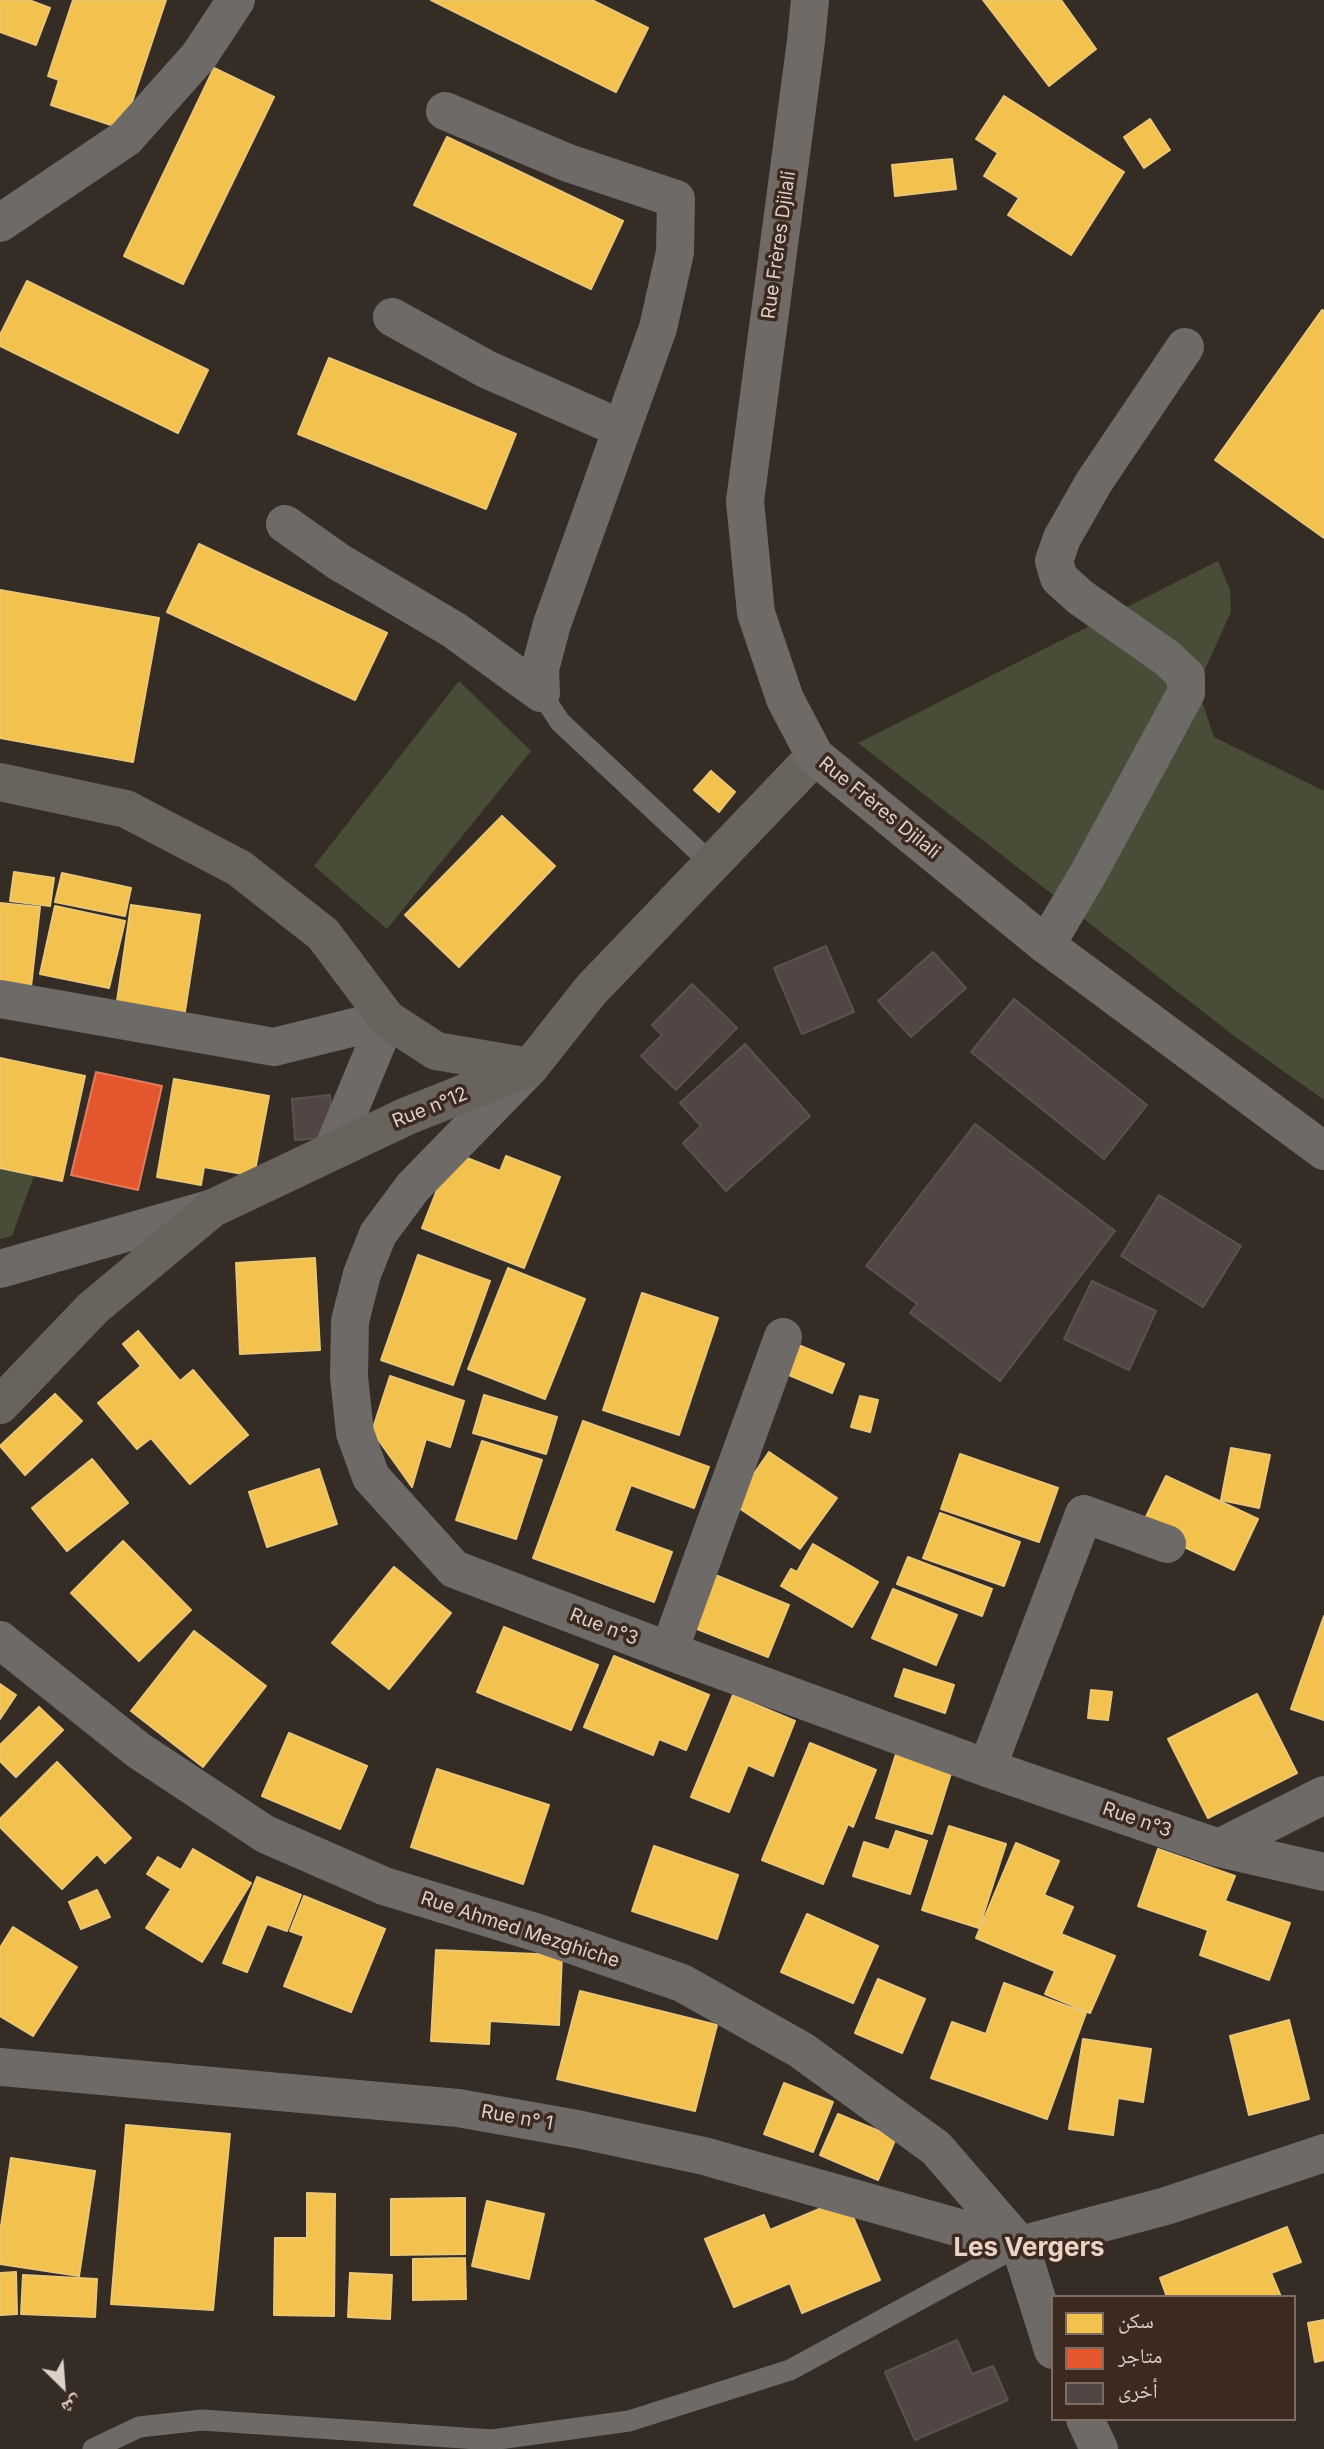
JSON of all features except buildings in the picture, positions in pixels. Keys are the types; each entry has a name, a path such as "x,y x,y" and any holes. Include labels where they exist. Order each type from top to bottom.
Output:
{"main road":[{"name":"Rue Frères Djilali","path":"810,0 745,501 756,613 785,699 815,756 1046,944 1324,1151"},
{"name":"Rue n°12","path":"0,1405 93,1308 213,1208 407,1116 530,1067 592,990 815,756"},
{"path":"0,782 126,809 239,868 323,934 387,1019 436,1051 530,1067"}],"street":[{"path":"0,223 126,138 199,56 236,0"},
{"path":"445,111 568,163 676,199 676,252 658,328 552,624 540,669 541,693"},
{"path":"392,317 486,369 622,429"},
{"path":"1046,944 1088,874 1186,693 1186,676 1167,658 1080,597 1059,578 1054,561 1062,538 1094,482 1185,346"},
{"path":"285,524 339,562 454,630 541,693"},
{"path":"0,999 274,1047 387,1019"},
{"path":"333,1149 387,1019"},
{"name":"Rue n°3","path":"530,1067 413,1187 378,1234 362,1273 350,1321 349,1377 355,1433 371,1477 454,1569 987,1768 1219,1849 1324,1872"},
{"path":"0,1269 213,1208"},
{"path":"669,1651 783,1337"},
{"path":"987,1768 1084,1514 1167,1545"},
{"name":"Rue Ahmed Mezghiche","path":"0,1640 138,1750 265,1834 384,1886 682,1983 800,2050 936,2148 1020,2245"},
{"path":"1219,1849 1324,1795"},
{"name":"Rue n° 1","path":"0,2067 457,2108 577,2129 704,2156 1020,2245"},
{"path":"1051,2344 1020,2245 1166,2206 1324,2153"},
{"path":"1086,2421 1099,2449"}],"lane":[{"path":"541,693 560,722 712,864"},
{"path":"93,2449 139,2427 202,2420 492,2440 629,2421 790,2370 1020,2245"}],"green space":[{"path":"1218,561 1230,590 1231,612 1197,687 1214,737 1324,791 1324,1100 1238,1039 858,743"},
{"path":"459,681 531,751 387,929 314,866"},
{"path":"0,1135 46,1143 12,1236 0,1239"}],"district":[{"name":"Les Vergers","path":"1029,2248"}]}
